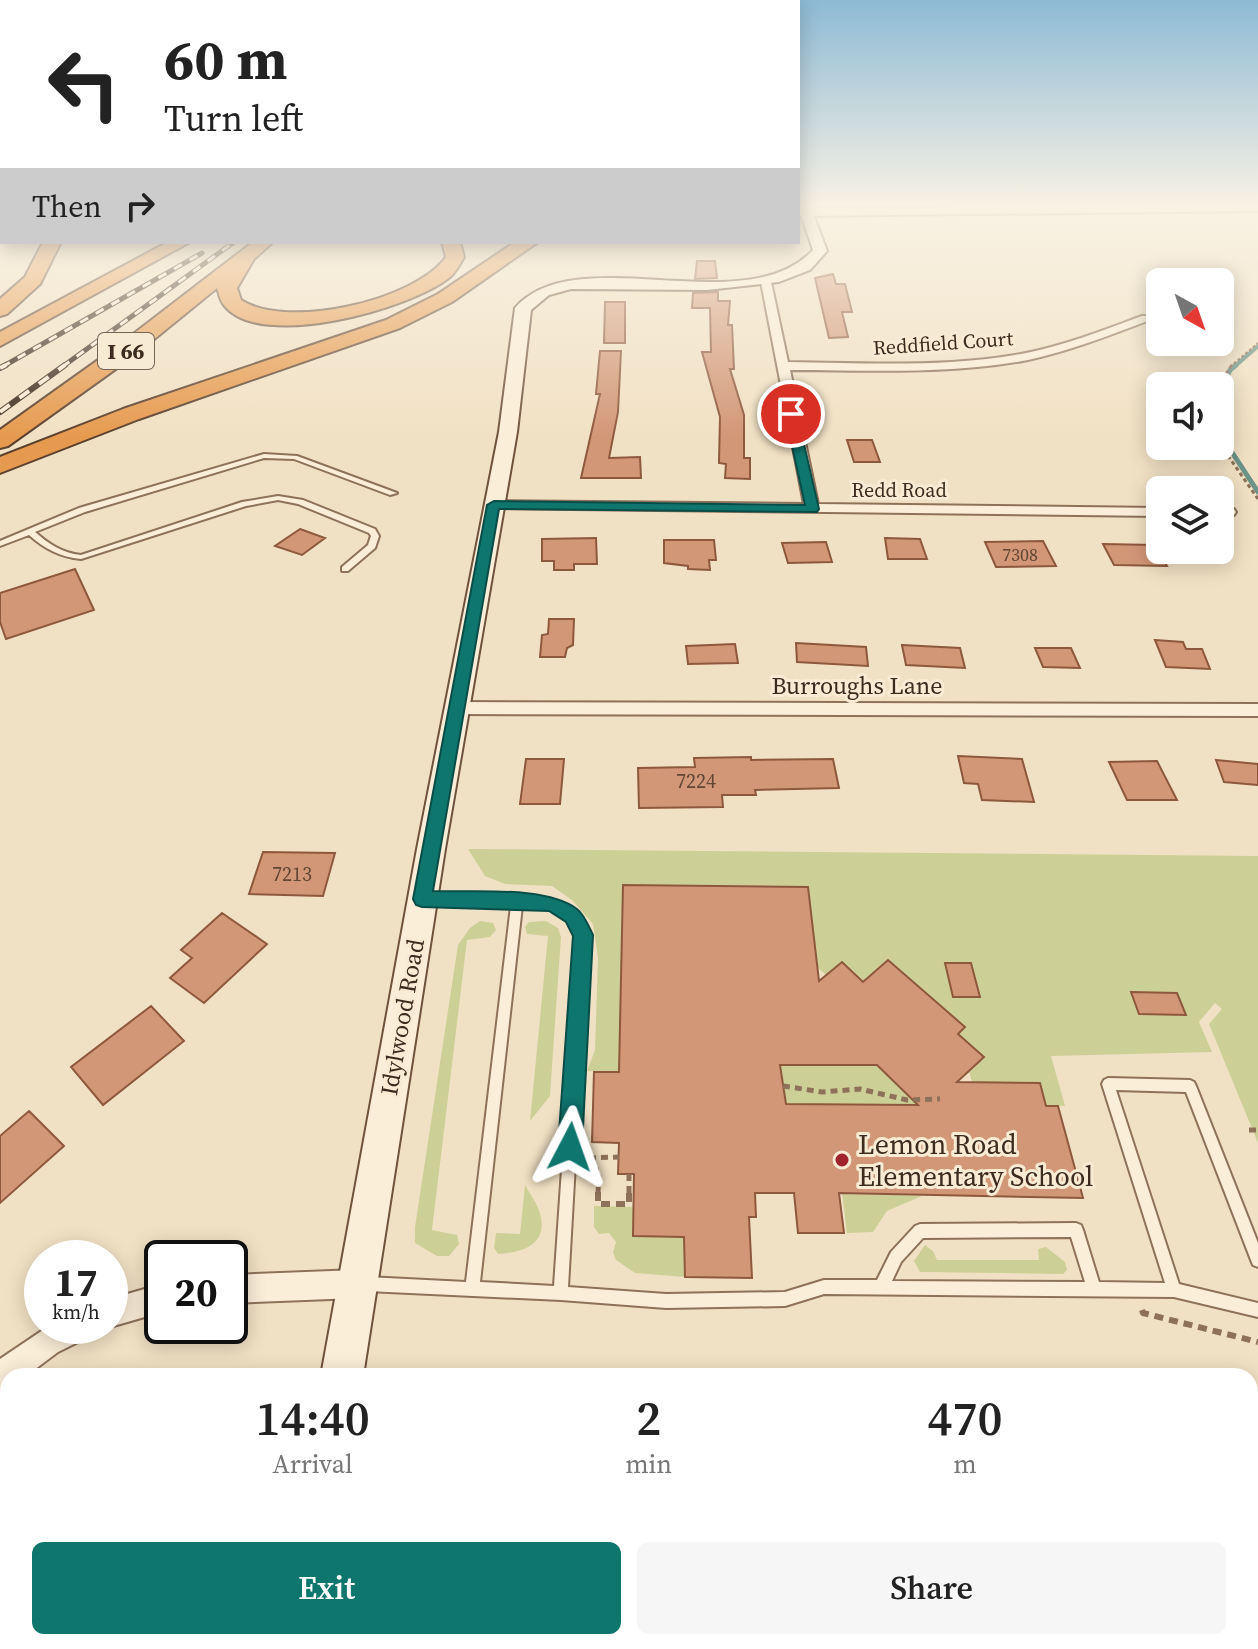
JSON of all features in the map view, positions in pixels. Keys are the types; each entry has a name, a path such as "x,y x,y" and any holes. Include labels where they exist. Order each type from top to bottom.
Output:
{"highway":[{"path":"0,310 30,283"},
{"path":"0,340 105,283"},
{"name":"I 66","path":"0,441 123,353 213,283"},
{"path":"231,283 227,288 232,303 241,309 266,318 301,320 358,311 426,283"},
{"path":"0,466 131,414 393,324 445,298 466,283"}],"main road":[{"name":"Idylwood Road","path":"343,1368 422,899 494,505 516,373 519,321 527,302 544,292 585,284 680,283"}],"street":[{"path":"766,283 812,509"},
{"name":"Reddfield Court","path":"783,366 900,366 1013,359 1070,345 1146,318"},
{"name":"Redd Road","path":"494,505 1146,512"},
{"name":"Burroughs Lane","path":"456,708 1258,710"},
{"path":"248,1288 357,1284"},
{"path":"12,1368 45,1344"}],"lane":[{"path":"0,544 82,510 247,459 280,456 308,462 393,493"},
{"path":"29,531 60,554 81,557 245,504 288,499 372,531 376,541 345,569"},
{"path":"422,899 552,903 573,916 583,935 561,1293"},
{"path":"472,1290 517,902"},
{"path":"1174,1290 1108,1084 1190,1086 1258,1260"},
{"path":"881,1287 896,1257 920,1231 1076,1230 1094,1288"},
{"path":"357,1284 666,1301 785,1299 824,1287 1174,1290 1258,1310"}],"path":[{"path":"1225,372 1258,343"},
{"path":"1231,460 1258,499"},
{"path":"783,1086 822,1092 860,1089 907,1100 940,1099"},
{"path":"1249,1130 1258,1130"},
{"path":"589,1158 619,1157"},
{"path":"592,1170 599,1170 598,1204 629,1204 629,1174"},
{"path":"1133,1289 1143,1313 1258,1342"}],"green space":[{"path":"468,849 1258,856 1258,1143 1209,1024 1222,1009 1215,1003 1199,1022 1212,1052 1051,1056 1065,1106 1046,1106 1039,1083 972,1082 958,1034 965,1027 888,961 863,982 842,963 826,975 817,967 808,888 624,885 619,1072 587,1071 595,1050 598,958 593,924 572,900 552,886 505,884 485,876"},
{"path":"480,921 493,923 496,930 490,937 467,940 432,1230 457,1235 459,1244 449,1256 437,1256 415,1243 415,1227 458,945 470,928"},
{"path":"546,921 558,928 561,937 550,1096 530,1121 548,936 527,934 525,927 529,922"},
{"path":"781,1065 877,1065 903,1090 941,1105 786,1104"},
{"path":"525,1185 539,1210 540,1233 537,1240 524,1249 498,1254 494,1248 496,1233 520,1234"},
{"path":"842,1193 922,1196 887,1211 873,1232 847,1233"},
{"path":"594,1206 634,1207 684,1230 685,1277 635,1273 616,1260 613,1252 616,1242 609,1233 599,1234 594,1227"},
{"path":"925,1245 933,1251 937,1260 1039,1260 1038,1249 1046,1247 1065,1262 1067,1270 1063,1274 920,1272 914,1261"}],"building":[{"path":"816,283 845,284 852,312 842,312 848,337 829,338"},
{"path":"718,292 718,301 730,301 728,325 732,325 734,369 730,369 744,415 744,458 750,458 750,479 725,478 726,464 719,463 720,417 702,352 711,352 710,308 692,308 693,293"},
{"path":"605,302 625,302 625,343 604,343"},
{"path":"600,351 621,351 618,412 609,458 640,457 641,478 581,478 600,394 596,394"},
{"path":"847,440 872,440 880,462 854,462"},
{"path":"300,529 325,538 302,555 275,546"},
{"path":"596,538 597,564 574,564 574,570 554,570 554,561 542,561 542,539"},
{"path":"885,538 920,539 927,559 888,559"},
{"path":"664,540 714,540 716,560 709,560 710,570 664,563"},
{"path":"1043,541 1056,566 996,567 985,542"},
{"path":"826,542 832,562 788,563 782,543"},
{"path":"1103,544 1146,545 1146,564 1167,566 1114,565"},
{"path":"75,569 94,610 6,639 0,622 0,593"},
{"path":"549,619 574,619 573,645 567,648 565,657 540,657 542,635 548,634"},
{"path":"1155,640 1183,642 1186,649 1202,649 1210,669 1166,667"},
{"path":"796,643 866,647 868,666 797,662"},
{"path":"735,644 738,663 688,664 686,646"},
{"path":"902,645 960,648 965,668 906,665"},
{"path":"1035,648 1071,648 1080,668 1043,667"},
{"path":"958,756 1022,759 1034,802 982,800 978,784 964,783"},
{"path":"751,757 751,760 833,759 839,788 755,790 756,795 722,795 723,807 639,808 638,768 695,767 694,758"},
{"path":"526,759 564,759 560,804 520,804"},
{"path":"1216,760 1258,764 1258,785 1224,782"},
{"path":"1157,761 1177,800 1127,800 1109,762"},
{"path":"263,852 335,853 323,896 249,894"},
{"path":"623,885 808,887 819,981 842,962 863,982 888,960 965,1027 958,1034 984,1057 957,1082 1040,1083 1046,1106 1058,1106 1083,1198 839,1193 844,1233 798,1233 794,1193 755,1193 756,1217 749,1217 752,1278 685,1277 684,1237 633,1236 634,1174 618,1174 619,1143 592,1142 594,1072 619,1072","holes":["780,1065 877,1065 918,1105 786,1104"]},
{"path":"222,913 267,944 204,1003 170,978 192,958 181,950"},
{"path":"945,963 971,963 980,997 953,997"},
{"path":"1131,992 1177,993 1186,1015 1139,1014"},
{"path":"151,1006 184,1041 103,1105 71,1067"},
{"path":"29,1111 64,1146 0,1203 0,1136"}],"waterway":[{"path":"1234,367 1258,346"},
{"path":"1229,372 1236,365"},
{"path":"1234,455 1258,492"}],"railway":[{"path":"2,367 149,283"},
{"path":"62,367 178,283"},
{"path":"2,367 6,365"},
{"path":"0,412 65,365"}],"place":[{"name":"Lemon Road Elementary School","path":"842,1160"}],"route":[{"path":"570,1147 583,935 573,916 552,903 422,899 494,505 812,509 791,414"}]}
